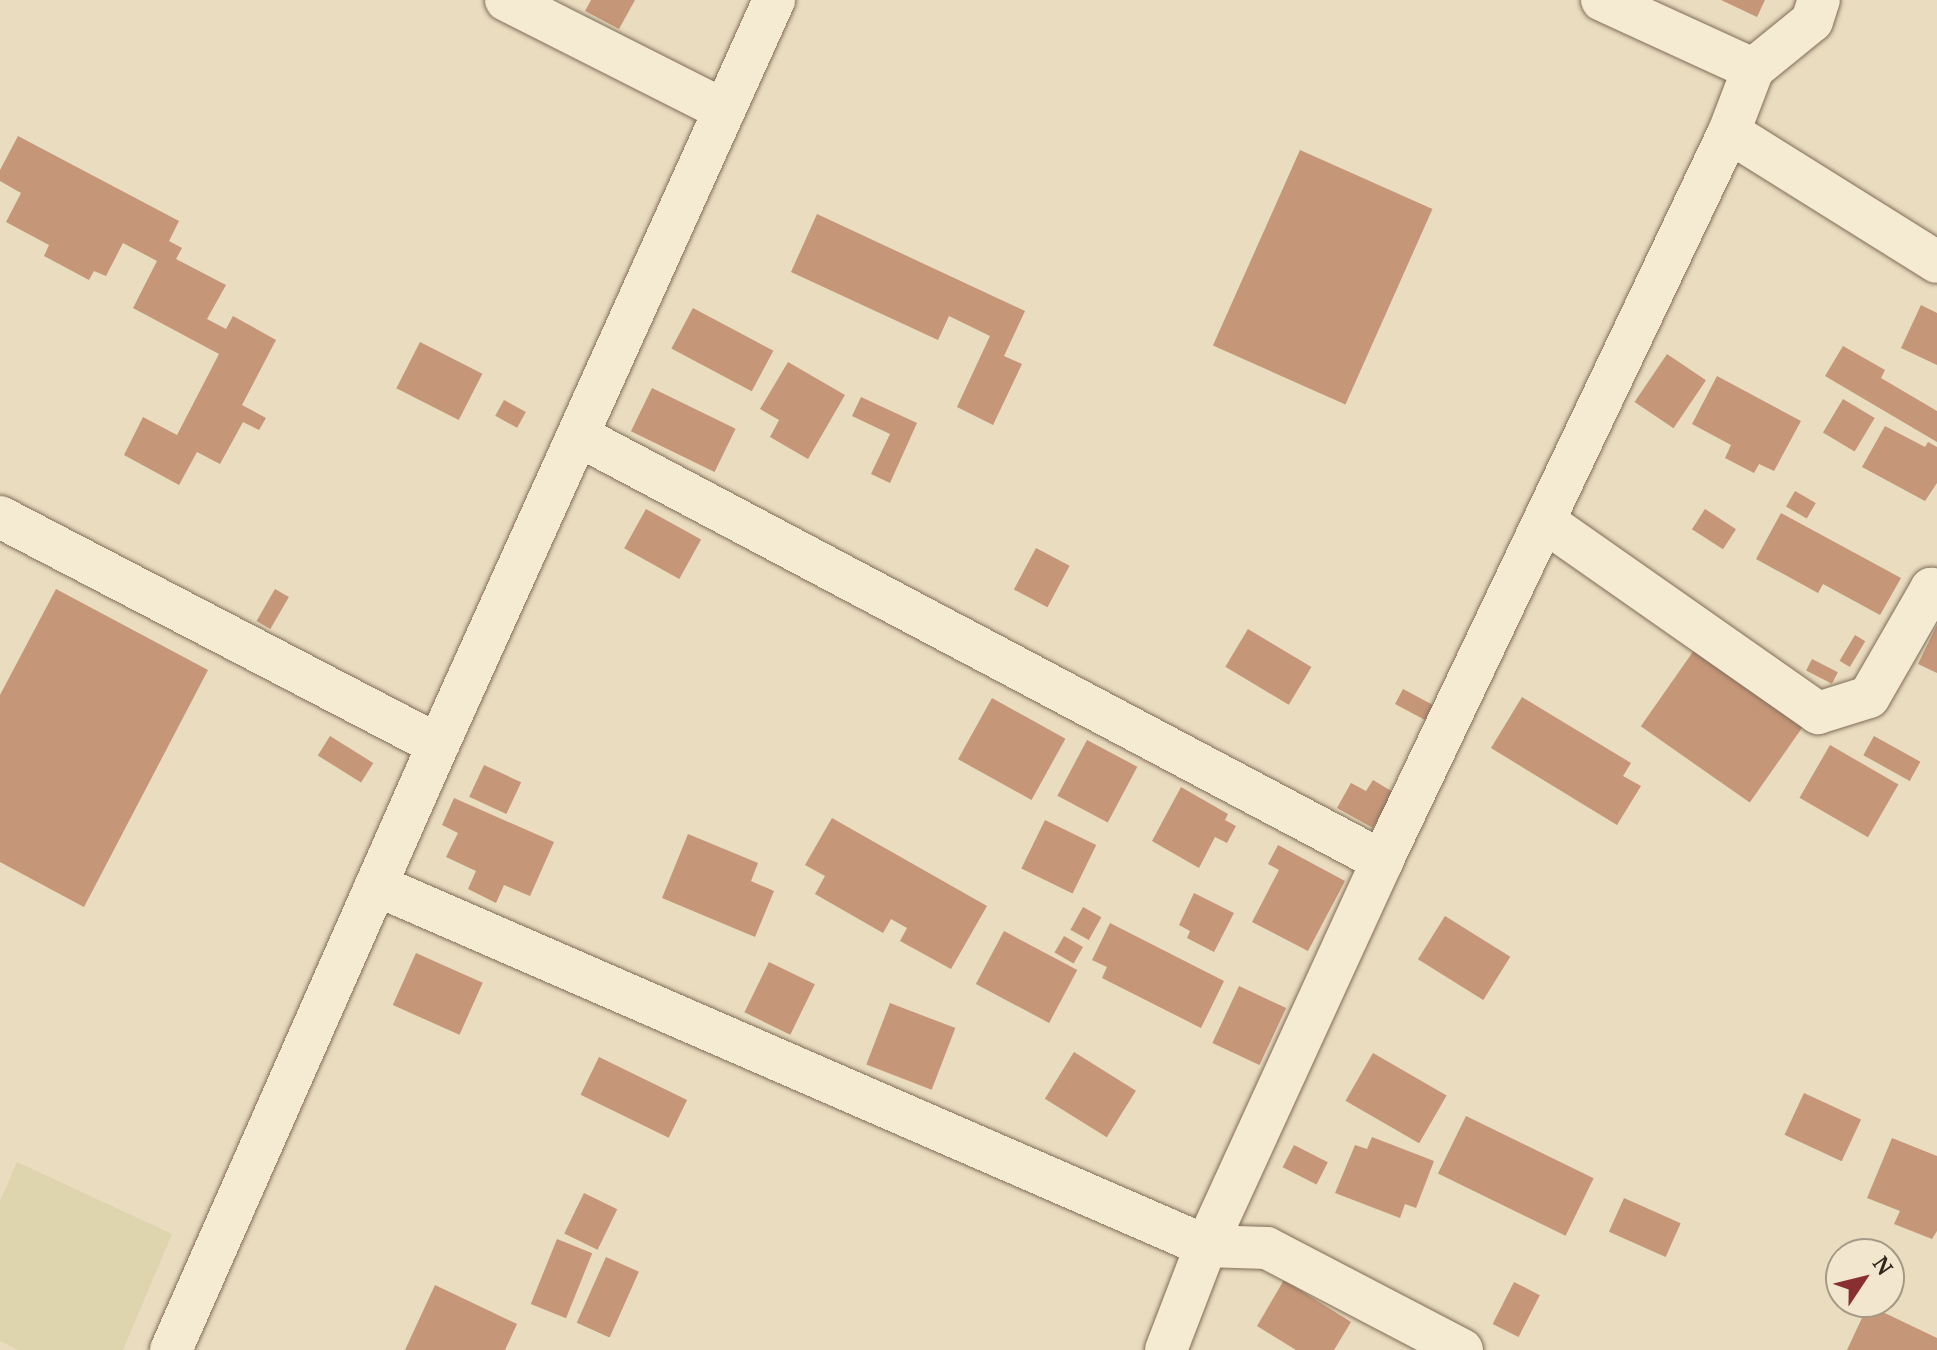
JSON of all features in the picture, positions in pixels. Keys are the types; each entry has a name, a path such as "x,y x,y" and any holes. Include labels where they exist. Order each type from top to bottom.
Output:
{"street":[{"path":"506,0 724,110"},
{"path":"171,1350 438,745 774,0"},
{"path":"1602,0 1753,69"},
{"path":"1166,1350 1206,1246 1382,861 1729,132 1753,69 1812,21 1819,0"},
{"path":"1729,132 1937,262"},
{"path":"579,436 1382,861"},
{"path":"0,517 438,745"},
{"path":"1544,521 1818,713 1869,697 1931,589 1937,592"},
{"path":"376,885 1206,1246 1267,1248 1462,1350"}],"shaded area":[{"path":"17,1162 172,1234 123,1350 18,1350 0,1341 0,1201"}],"building":[{"path":"591,0 635,0 619,29 585,11"},
{"path":"1721,0 1765,0 1757,17"},
{"path":"18,136 179,221 169,241 182,248 176,259 226,285 207,319 226,329 233,316 276,340 242,405 266,418 259,430 243,422 220,464 197,452 179,485 124,455 143,417 177,435 219,354 133,308 157,261 123,243 106,276 94,271 89,280 44,256 49,245 6,222 21,193 0,181 0,170"},
{"path":"1300,150 1432,209 1345,404 1213,345"},
{"path":"817,214 1025,311 1004,356 1022,364 993,425 957,407 990,336 949,316 938,340 791,272"},
{"path":"1921,305 1937,313 1937,365 1901,348"},
{"path":"693,308 773,351 752,391 671,349"},
{"path":"420,342 482,374 459,420 396,388"},
{"path":"1843,346 1885,370 1881,378 1937,411 1937,442 1825,376"},
{"path":"1667,354 1706,380 1674,428 1635,402"},
{"path":"788,362 845,395 808,459 770,437 779,420 760,409"},
{"path":"1717,376 1801,421 1774,471 1759,464 1754,473 1725,458 1731,445 1692,424"},
{"path":"652,388 736,429 715,472 631,431"},
{"path":"861,397 917,423 890,483 871,474 890,434 852,416"},
{"path":"1843,399 1875,418 1855,451 1823,432"},
{"path":"504,400 526,412 517,428 495,416"},
{"path":"1885,426 1925,447 1928,442 1937,447 1937,483 1925,501 1862,467"},
{"path":"1795,491 1816,503 1807,519 1786,507"},
{"path":"646,509 701,540 679,579 624,548"},
{"path":"1705,509 1736,529 1723,549 1692,529"},
{"path":"1781,513 1901,578 1880,615 1823,584 1818,593 1756,559"},
{"path":"1036,548 1070,566 1047,607 1014,589"},
{"path":"56,589 208,670 84,907 0,862 0,695"},
{"path":"275,589 289,597 270,629 256,621"},
{"path":"1937,625 1937,673 1918,664"},
{"path":"1248,629 1311,667 1289,705 1225,667"},
{"path":"1855,635 1865,641 1850,667 1840,661"},
{"path":"1697,646 1806,722 1750,803 1641,726"},
{"path":"1812,659 1838,672 1832,684 1806,671"},
{"path":"1403,689 1433,705 1425,720 1395,704"},
{"path":"1522,697 1631,763 1623,776 1641,786 1617,825 1491,748"},
{"path":"992,698 1065,739 1032,800 958,759"},
{"path":"330,736 373,763 361,783 318,756"},
{"path":"1874,736 1920,762 1910,781 1863,755"},
{"path":"1087,740 1137,767 1108,822 1057,796"},
{"path":"1830,745 1898,784 1868,837 1800,798"},
{"path":"484,765 521,782 506,814 469,797"},
{"path":"1373,780 1393,792 1373,828 1337,808 1351,783 1366,791"},
{"path":"1181,787 1228,814 1225,820 1236,826 1227,843 1215,837 1199,868 1152,841"},
{"path":"454,798 554,842 530,896 504,885 496,903 468,889 476,871 446,857 458,833 442,825"},
{"path":"832,818 987,906 951,969 900,941 907,928 891,919 883,933 815,894 825,876 805,865"},
{"path":"1045,820 1096,845 1073,894 1021,869"},
{"path":"688,834 758,863 751,881 774,891 755,937 662,898"},
{"path":"1278,845 1345,881 1308,951 1252,922 1279,870 1268,864"},
{"path":"1194,893 1234,913 1214,952 1187,938 1190,931 1179,925"},
{"path":"1083,907 1101,917 1089,940 1070,930"},
{"path":"1445,916 1510,957 1483,1000 1418,959"},
{"path":"1110,923 1224,981 1201,1028 1102,978 1107,967 1092,960"},
{"path":"1004,931 1077,970 1049,1023 976,984"},
{"path":"1064,936 1083,947 1074,963 1054,952"},
{"path":"416,953 483,983 460,1035 393,1005"},
{"path":"769,962 815,984 790,1035 744,1012"},
{"path":"1239,986 1286,1008 1260,1065 1212,1043"},
{"path":"890,1003 955,1028 932,1090 866,1065"},
{"path":"1074,1052 1136,1091 1107,1137 1045,1099"},
{"path":"1373,1053 1447,1096 1419,1143 1346,1101"},
{"path":"599,1057 687,1100 669,1138 581,1095"},
{"path":"1804,1093 1861,1120 1842,1161 1785,1135"},
{"path":"1466,1116 1594,1178 1566,1236 1438,1174"},
{"path":"1372,1137 1434,1161 1416,1208 1405,1204 1400,1218 1335,1193 1355,1145 1367,1149"},
{"path":"1892,1138 1937,1156 1937,1231 1932,1239 1894,1224 1900,1211 1867,1198"},
{"path":"1294,1145 1328,1162 1317,1185 1283,1167"},
{"path":"584,1193 617,1209 598,1250 564,1233"},
{"path":"1624,1198 1681,1223 1666,1257 1609,1232"},
{"path":"557,1239 592,1253 566,1318 531,1304"},
{"path":"606,1257 639,1272 610,1337 577,1323"},
{"path":"1284,1280 1351,1322 1334,1350 1296,1350 1257,1326"},
{"path":"1514,1282 1540,1295 1519,1337 1493,1324"},
{"path":"435,1285 517,1324 505,1350 405,1350"},
{"path":"1862,1318 1895,1318 1937,1338 1937,1350 1847,1350"}]}
